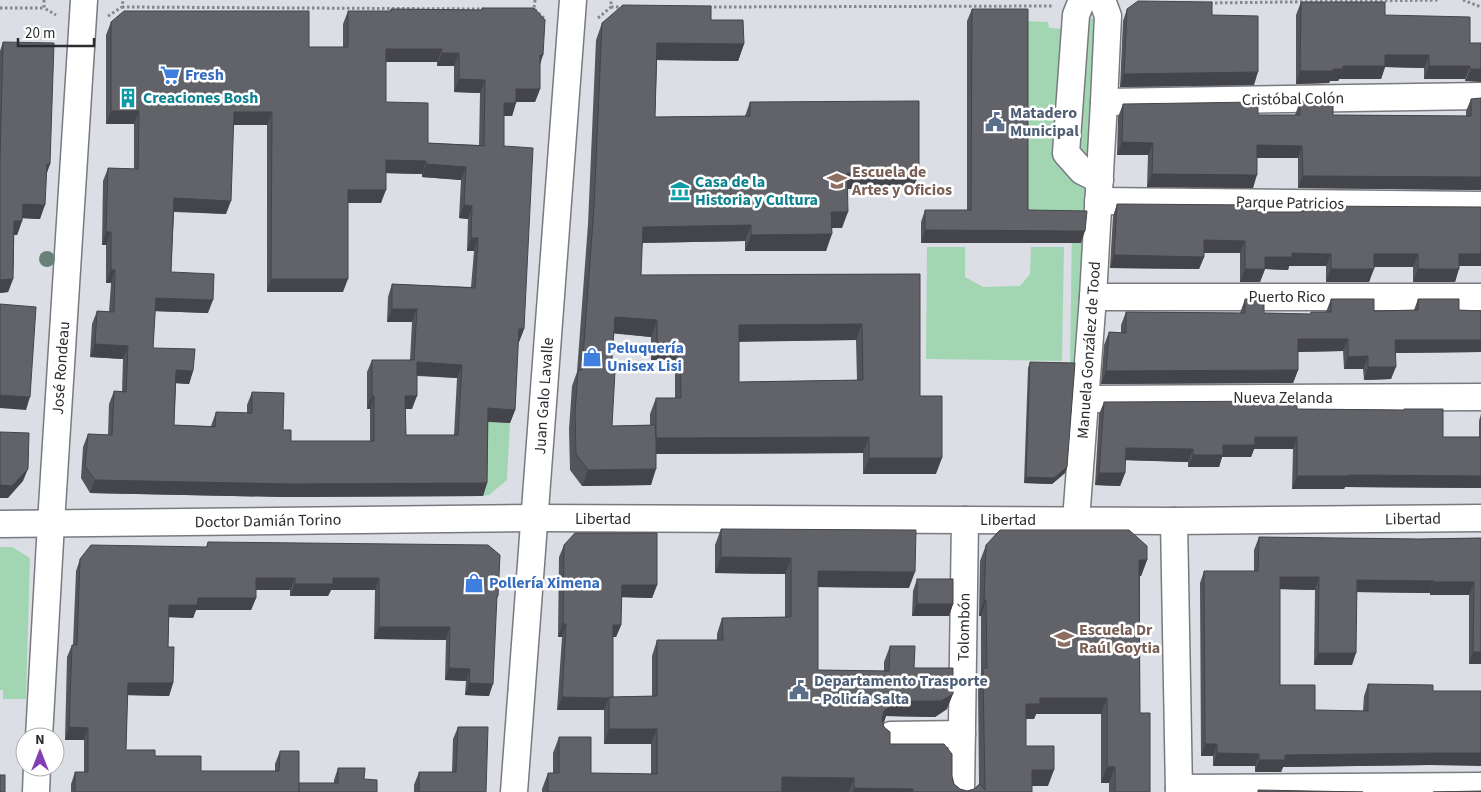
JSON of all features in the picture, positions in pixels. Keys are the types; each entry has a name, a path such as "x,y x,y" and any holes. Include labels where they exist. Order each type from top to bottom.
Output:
{"street":[{"name":"José Rondeau","path":"40,727 84,0"},
{"name":"Juan Galo Lavalle","path":"514,792 573,0"},
{"path":"1082,0 1076,15 1066,153 1099,191"},
{"name":"Manuela González de Tood","path":"1076,520 1093,297 1104,102 1108,16 1102,0"},
{"name":"Cristóbal Colón","path":"1104,102 1481,96"},
{"name":"Parque Patricios","path":"1099,191 1481,204"},
{"name":"Puerto Rico","path":"1093,297 1481,297"},
{"name":"Nueva Zelanda","path":"1086,399 1481,397"},
{"name":"Doctor Damián Torino","path":"0,524 535,518"},
{"name":"Libertad","path":"535,518 1174,521 1481,518"},
{"name":"Tolombón","path":"961,792 965,520"},
{"path":"1174,521 1179,790 1481,786"},
{"path":"891,735 962,734"},
{"path":"36,792 37,777"}],"path":[{"path":"720,0 721,7"},
{"path":"782,0 782,6"},
{"path":"1201,3 1440,0"},
{"path":"1462,0 1481,7"},
{"path":"701,7 1052,6"},
{"path":"122,7 485,9"},
{"path":"611,7 631,7"},
{"path":"0,8 44,8"},
{"path":"524,9 534,10"}],"green space":[{"path":"1080,18 1105,19 1097,171 1073,149"},
{"path":"1024,21 1048,22 1049,28 1064,29 1058,157 1091,185 1081,370 1070,370 1072,223 1023,222"},
{"path":"927,247 965,247 965,277 983,287 1020,286 1030,274 1031,247 1064,247 1062,361 926,359"},
{"path":"464,420 510,423 507,480 489,495 483,496 483,448"},
{"path":"0,547 12,547 30,558 26,699 3,699 3,690 0,690"}],"building":[{"path":"1138,1 1212,2 1212,15 1258,16 1258,72 1124,74 1127,9"},
{"path":"1301,2 1385,2 1385,15 1470,17 1470,43 1481,43 1481,69 1470,69 1470,66 1429,66 1429,55 1385,55 1385,66 1343,66 1343,69 1333,69 1333,71 1300,71"},
{"path":"623,5 711,6 711,20 743,20 744,44 657,43 655,117 750,116 750,102 919,101 919,173 847,173 848,212 831,212 832,234 751,235 751,225 643,227 641,275 920,274 920,396 942,396 942,458 869,458 869,437 656,438 656,469 588,470 576,454 575,413 578,370 582,370 594,207 602,23","holes":["615,317 657,320 657,343 680,343 681,398 656,398 656,438 655,425 612,426 615,371 611,371","862,324 863,380 739,382 739,325"]},
{"path":"482,8 534,8 545,20 543,55 540,55 540,89 516,89 516,103 504,103 504,146 533,148 524,329 519,329 515,410 488,408 487,483 290,484 95,480 85,466 88,434 112,435 114,391 126,392 128,346 95,344 97,311 114,312 115,270 111,270 111,232 106,232 108,168 138,169 139,111 111,111 111,22 124,11 309,11 309,47 348,47 348,11 391,11 391,9 482,10","holes":["386,49 442,49 442,53 459,53 459,79 485,80 484,146 428,143 428,103 386,102","234,112 272,112 271,279 348,279 348,190 386,190 386,160 426,161 426,164 466,167 464,205 472,206 471,238 478,238 475,288 392,284 392,309 417,309 414,360 372,360 374,441 291,441 291,430 283,430 284,393 252,392 252,413 216,412 215,427 174,425 176,370 193,371 195,349 153,348 156,298 213,300 214,274 171,272 174,198 231,201","417,362 462,365 458,435 406,435 405,396 417,396"]},
{"name":"Matadero Municipal","path":"972,9 1028,9 1028,210 1087,211 1085,231 925,230 925,210 971,210"},
{"path":"3,42 54,43 50,164 47,164 45,205 23,204 22,221 14,221 13,279 0,280 0,156"},
{"path":"1481,98 1481,177 1303,176 1302,146 1257,145 1257,175 1152,174 1153,143 1122,142 1123,104 1258,102 1258,115 1300,115 1300,101 1333,101 1333,115 1471,116 1471,99"},
{"path":"1117,204 1257,205 1257,212 1303,212 1303,206 1481,207 1481,254 1459,254 1459,269 1418,269 1418,254 1374,254 1374,269 1331,269 1331,254 1292,253 1292,257 1265,257 1265,269 1245,269 1245,241 1204,240 1204,257 1114,255"},
{"path":"1245,299 1264,299 1264,313 1311,314 1311,312 1331,312 1331,299 1374,299 1374,311 1418,310 1418,299 1459,299 1459,310 1481,311 1481,340 1395,340 1396,367 1368,367 1368,356 1348,357 1348,339 1298,339 1298,370 1106,371 1109,332 1126,333 1126,312 1245,313"},
{"path":"0,304 36,307 30,397 0,395"},
{"path":"1030,362 1075,363 1067,467 1054,478 1026,477"},
{"path":"1297,401 1297,409 1443,409 1443,437 1481,437 1481,476 1297,476 1297,437 1255,437 1255,445 1223,445 1223,455 1193,455 1193,449 1126,448 1125,473 1099,473 1104,402"},
{"path":"0,432 29,433 28,469 12,486 0,485"},
{"path":"721,529 916,530 915,572 818,571 818,670 889,671 890,646 915,646 914,668 953,668 953,694 941,701 890,701 890,706 884,711 882,720 884,727 890,732 890,744 944,744 952,754 954,784 960,789 967,791 974,789 980,784 985,790 983,668 987,668 986,600 984,600 986,545 1000,530 1129,530 1147,546 1147,560 1139,560 1140,713 1150,713 1150,792 1115,792 1115,767 1107,767 1107,698 1040,698 1040,704 1026,704 1026,746 1054,746 1054,770 1032,770 1032,792 913,792 913,789 854,788 854,778 782,777 782,792 548,792 548,773 559,773 559,737 591,737 591,773 657,774 657,729 609,729 609,697 657,696 657,640 723,640 722,618 791,617 791,558 721,557"},
{"path":"575,533 657,533 657,585 622,585 621,625 613,625 613,697 609,698 562,697 566,624 563,624 564,545"},
{"path":"1259,537 1481,538 1481,652 1473,652 1474,582 1357,580 1356,653 1318,653 1319,577 1280,577 1280,685 1315,685 1315,710 1368,711 1368,684 1433,685 1433,691 1481,691 1481,753 1285,755 1285,760 1259,760 1259,754 1217,753 1217,744 1205,744 1204,571 1258,571"},
{"path":"208,542 488,545 500,555 493,684 469,683 470,669 449,668 450,627 379,627 379,578 333,578 333,584 295,584 295,578 256,578 256,598 198,598 197,605 169,605 168,647 174,647 173,683 128,683 126,750 155,750 155,756 201,756 201,771 279,771 280,751 299,751 299,792 75,792 75,772 88,772 88,728 69,727 72,645 77,645 80,559 91,545 207,547"},
{"path":"917,579 953,579 953,604 917,604"},
{"path":"458,727 488,727 486,792 419,792 419,772 456,772"},
{"path":"338,768 365,768 364,779 377,780 377,792 299,792 299,783 338,783"},
{"path":"0,775 5,775 5,792 0,792"},
{"path":"1258,790 1363,792 1258,792"},
{"path":"1481,791 1481,792 1433,792"}],"place":[{"name":"Fresh","path":"170,75"},
{"name":"Creaciones Bosh","path":"128,98"},
{"name":"Matadero Municipal","path":"995,122"},
{"name":"Escuela de Artes y Oficios","path":"837,181"},
{"name":"Casa de la Historia y Cultura","path":"680,191"},
{"name":"Peluquería Unisex Lisi","path":"592,357"},
{"name":"Pollería Ximena","path":"474,583"},
{"name":"Escuela Dr Raúl Goytia","path":"1064,639"},
{"name":"Departamento Trasporte - Policía Salta","path":"799,690"}]}
